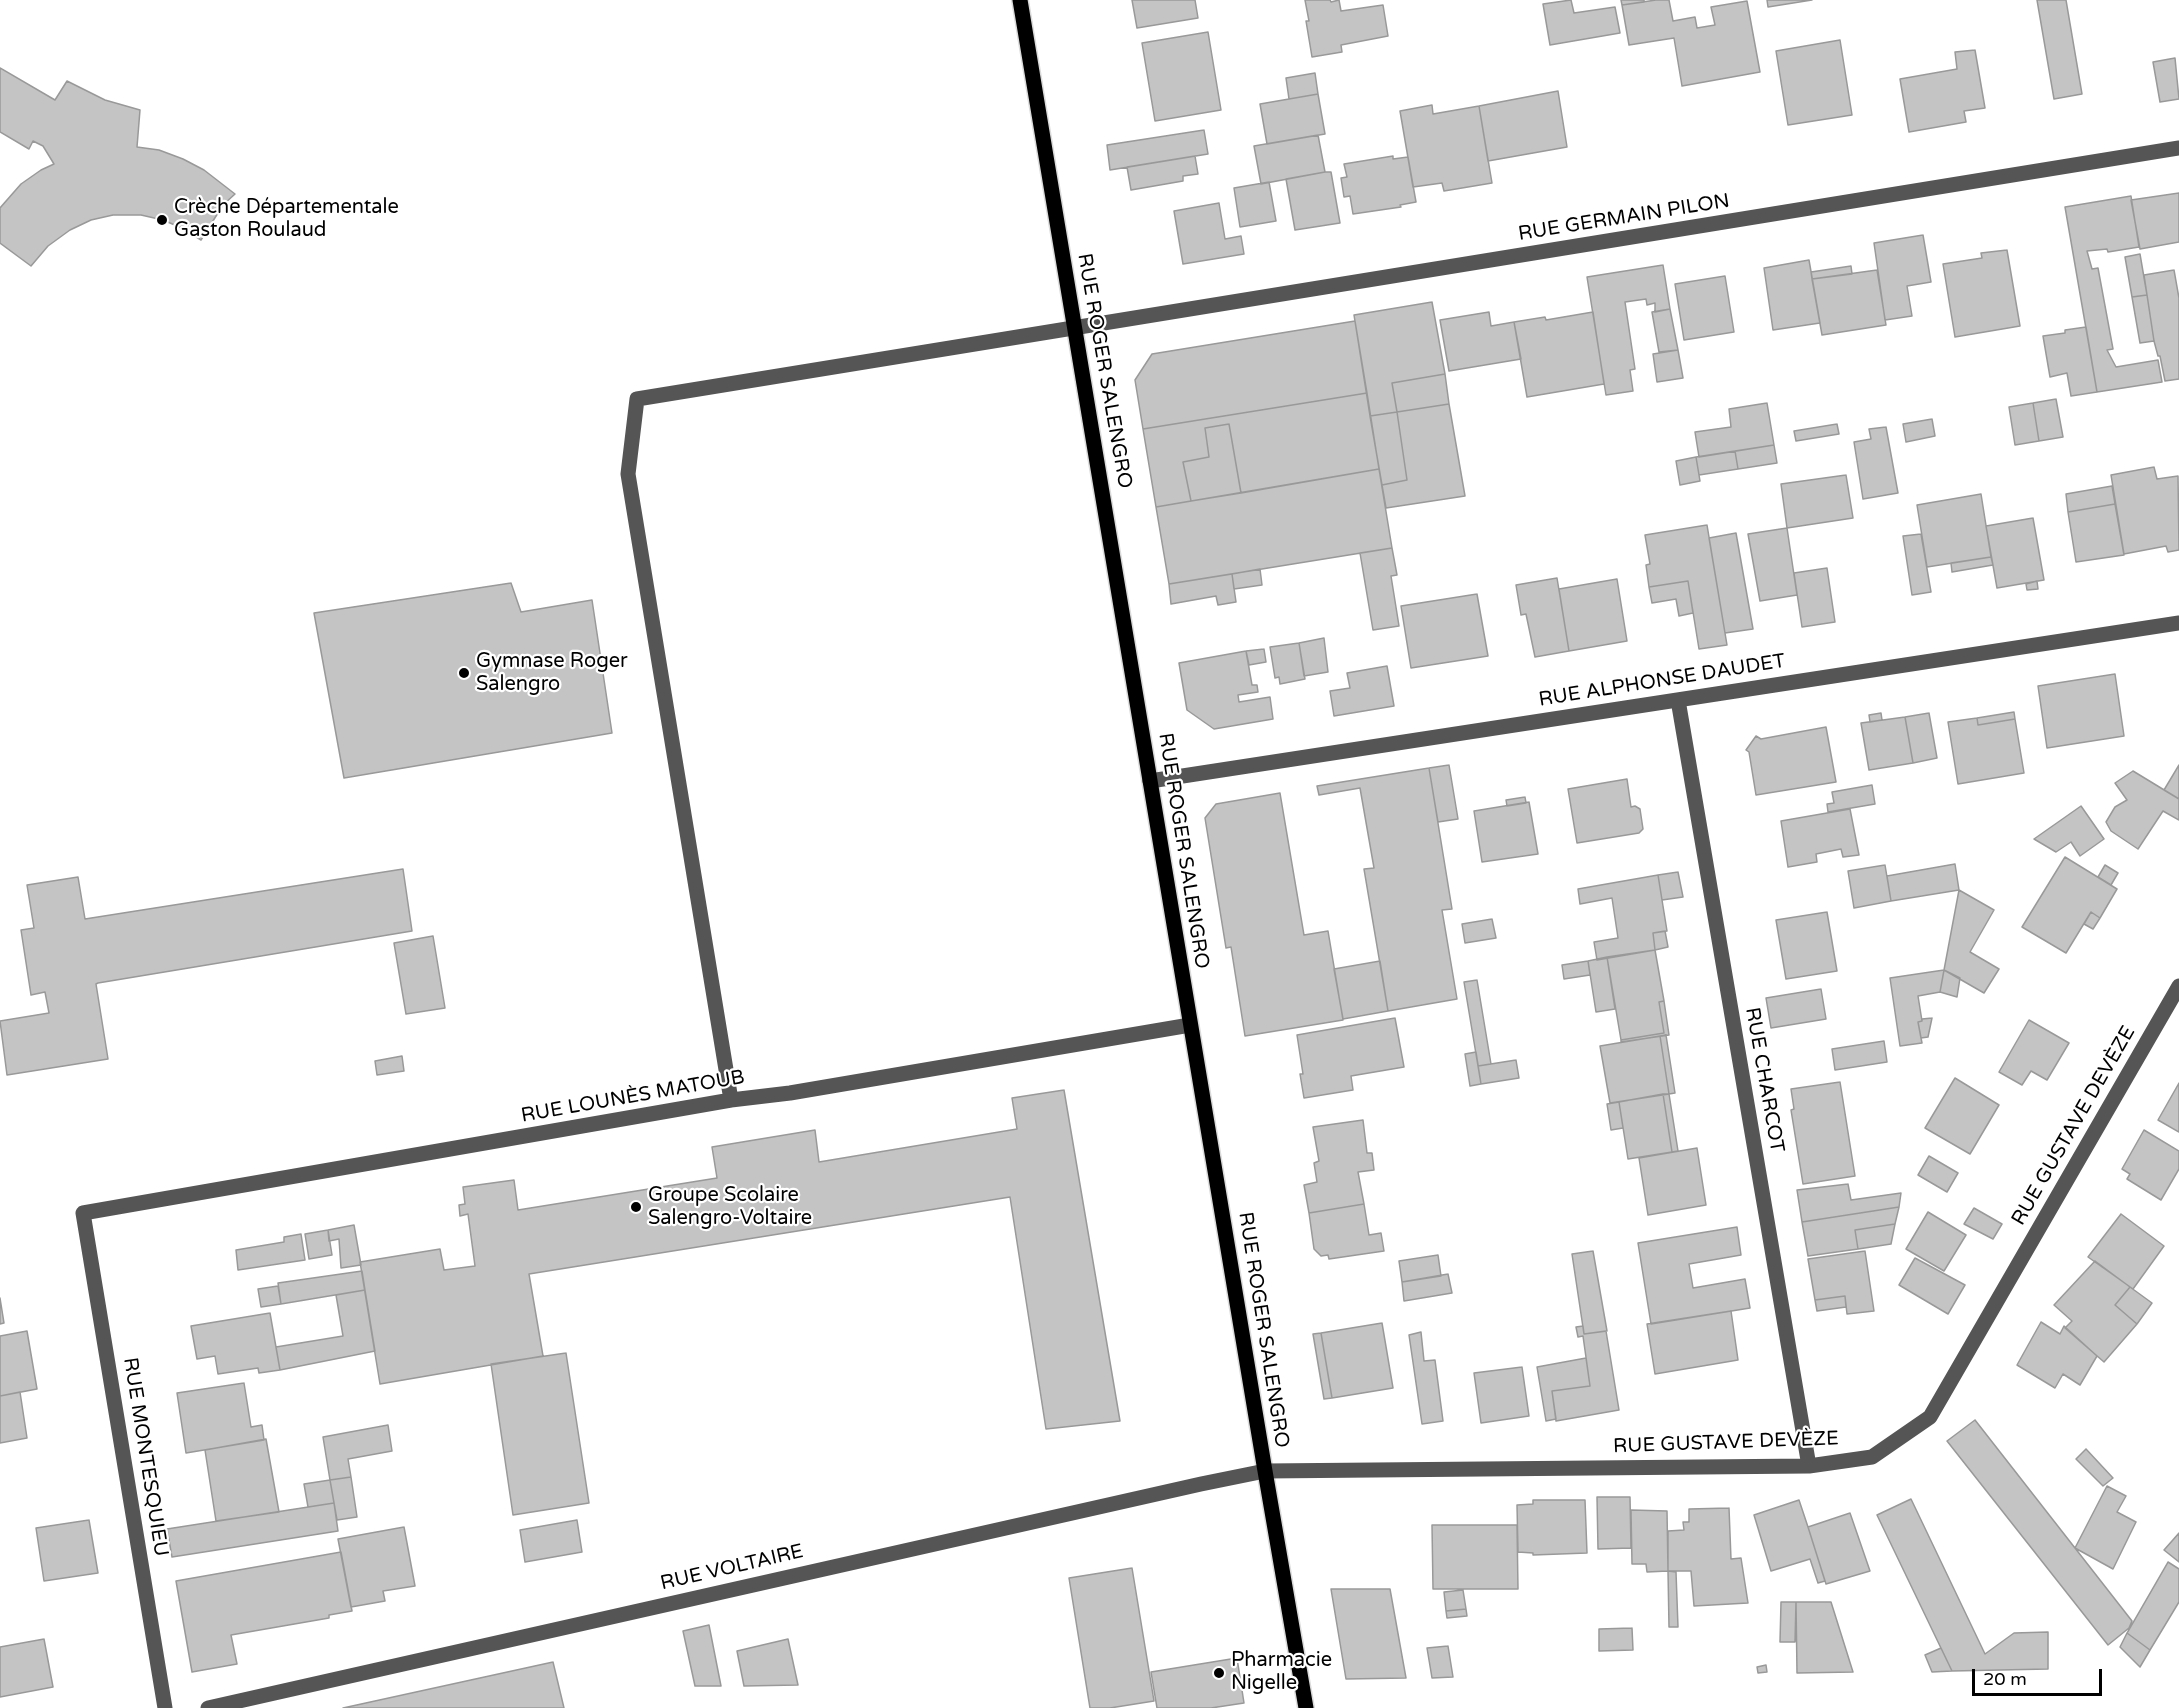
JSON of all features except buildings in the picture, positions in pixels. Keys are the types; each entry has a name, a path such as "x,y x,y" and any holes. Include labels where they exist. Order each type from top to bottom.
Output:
{"main road":[{"name":"RUE ROGER SALENGRO","path":"1020,0 1306,1708"}],"street":[{"name":"RUE GERMAIN PILON","path":"731,1100 628,474 637,399 2179,148"},
{"name":"RUE ALPHONSE DAUDET","path":"1150,781 2179,623"},
{"name":"RUE CHARCOT","path":"1678,700 1809,1466"},
{"name":"RUE GUSTAVE DEVÈZE","path":"1265,1471 1809,1466 1872,1457 1930,1418 2179,987"},
{"name":"RUE LOUNÈS MATOUB","path":"83,1213 731,1100 790,1093 1190,1025"},
{"name":"RUE MONTESQUIEU","path":"83,1213 165,1708"},
{"name":"RUE VOLTAIRE","path":"208,1708 1189,1486 1265,1471"}],"place":[{"name":"Crèche Départementale Gaston Roulaud","path":"162,220"},
{"name":"Gymnase Roger Salengro","path":"464,673"},
{"name":"Groupe Scolaire Salengro-Voltaire","path":"636,1207"},
{"name":"Pharmacie Nigelle","path":"1219,1673"}]}
